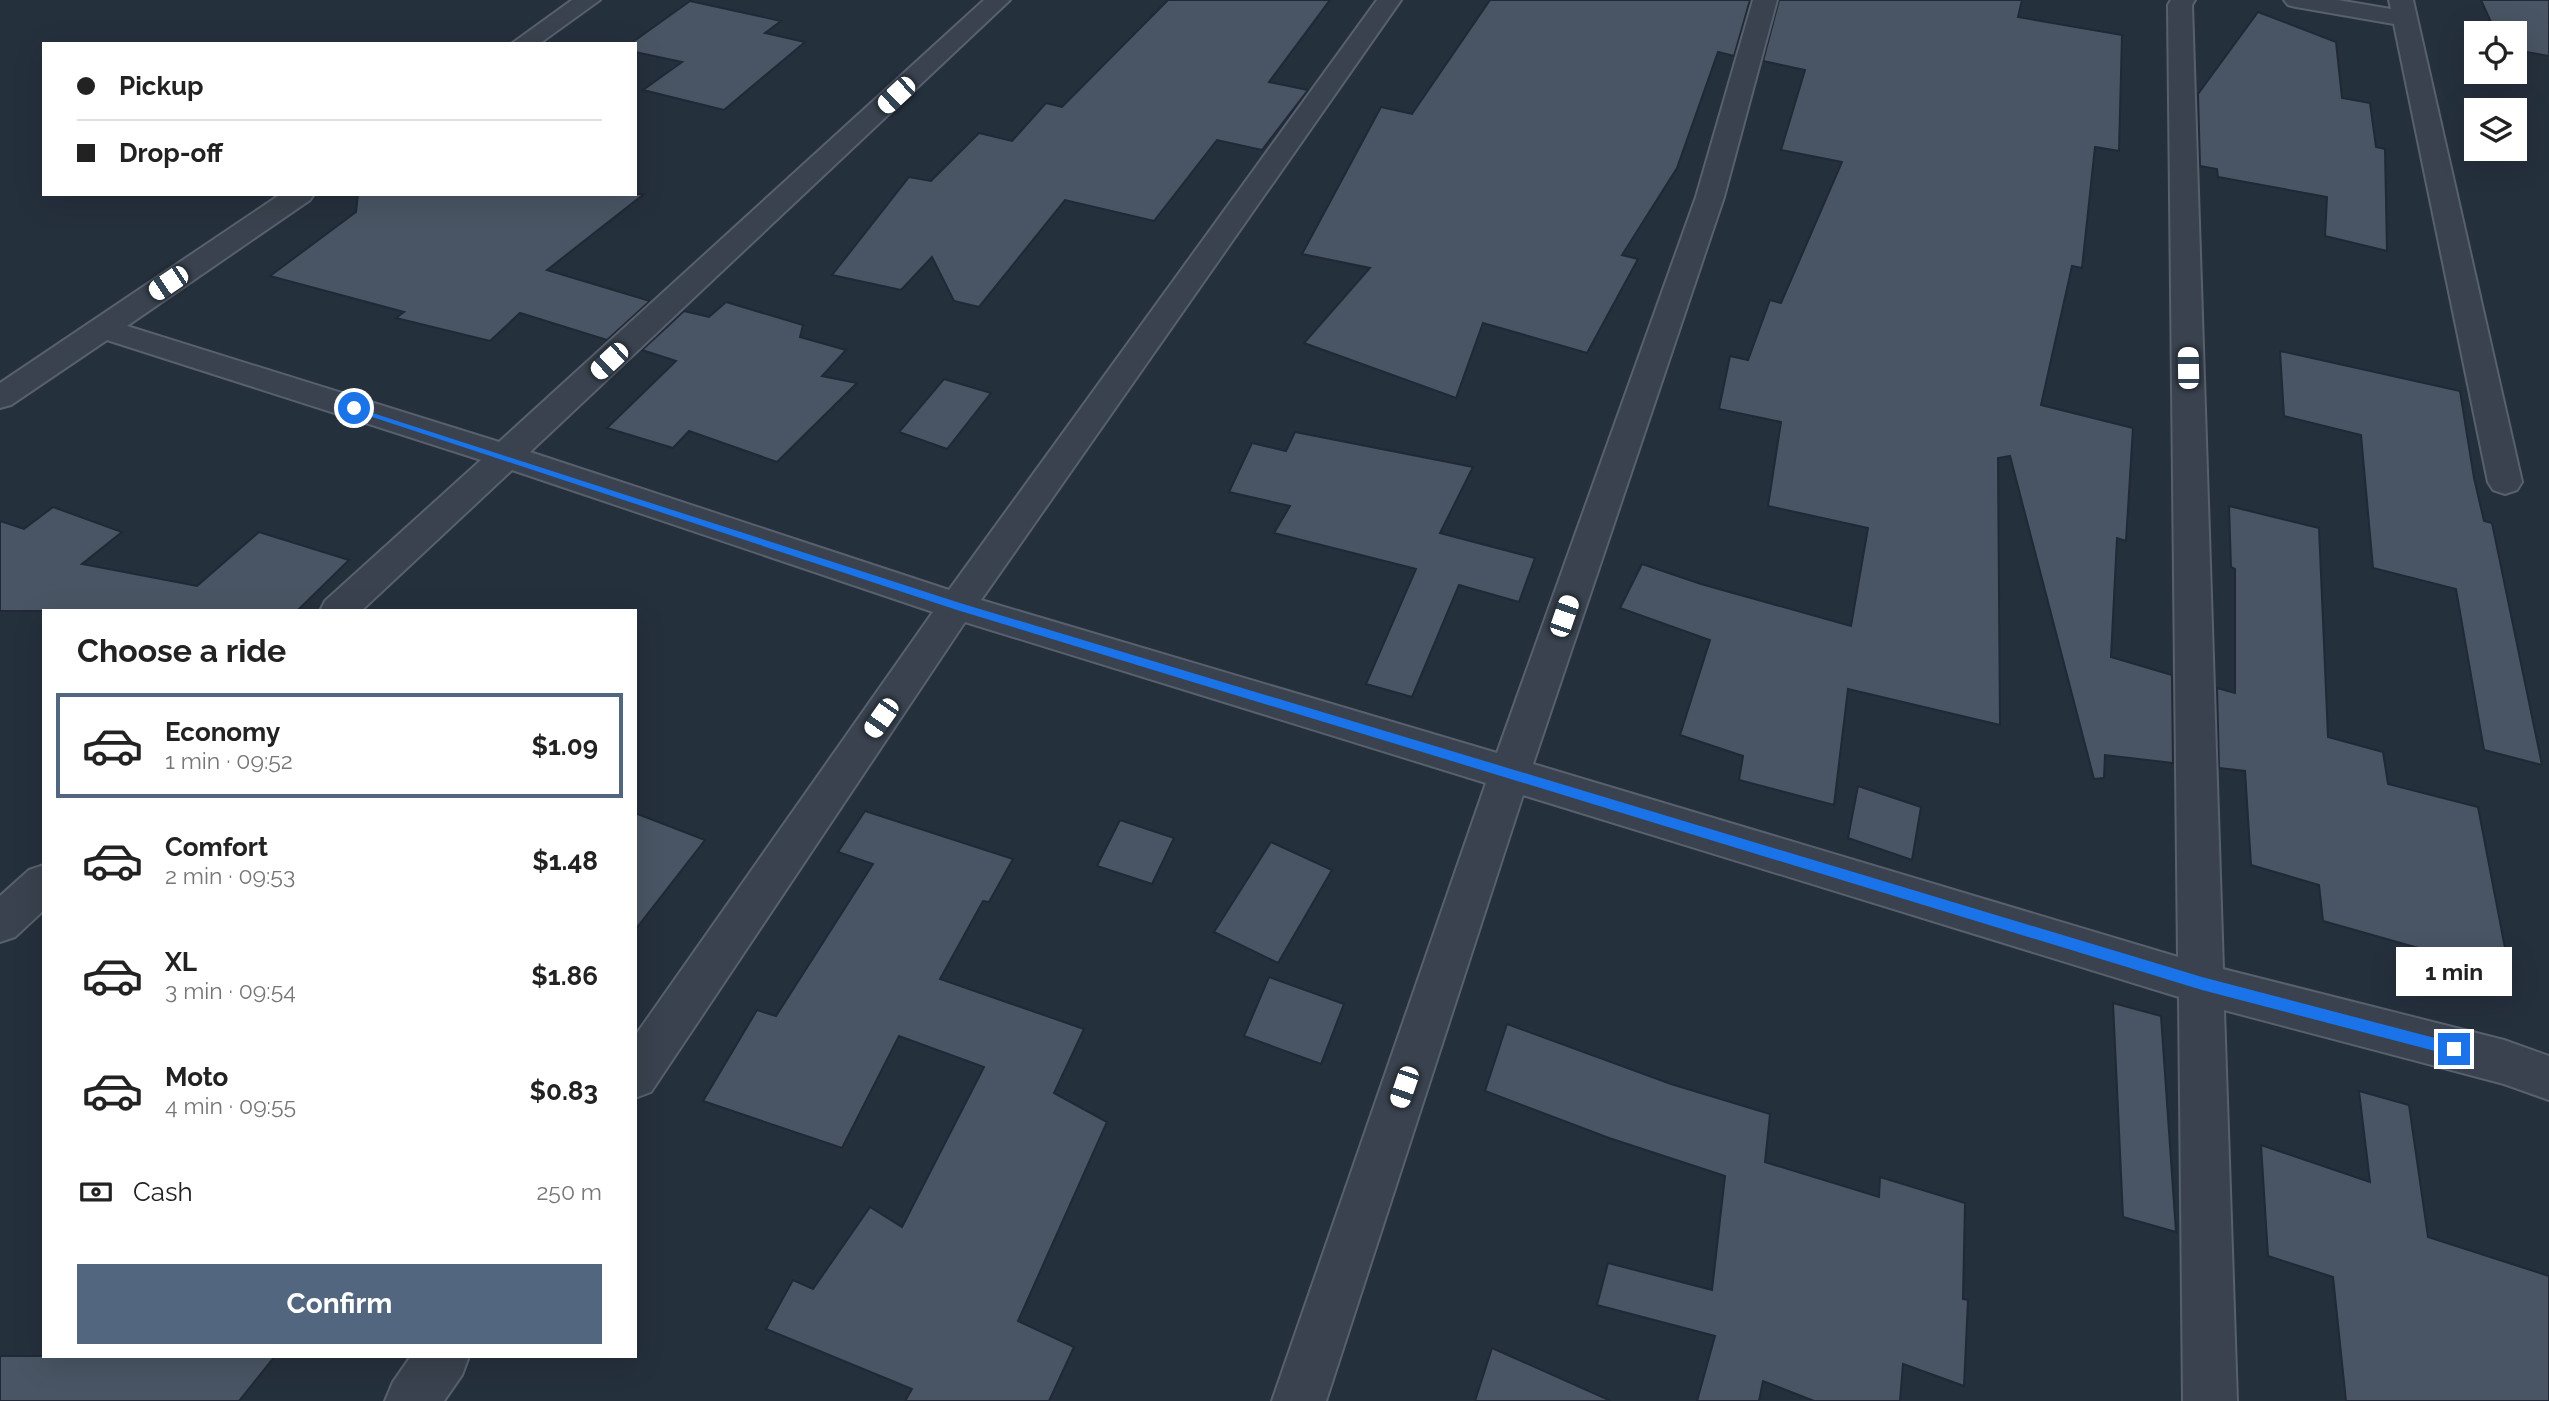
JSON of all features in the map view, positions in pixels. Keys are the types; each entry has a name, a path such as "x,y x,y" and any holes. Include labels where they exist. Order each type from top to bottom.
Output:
{"street":[{"path":"526,42 588,0"},
{"path":"340,609 998,0"},
{"path":"637,1073 957,606 1389,0"},
{"path":"1299,1401 1510,774 1710,197 1765,0"},
{"path":"2183,0 2180,5 2210,1401"},
{"path":"2296,0 2402,9 2505,482"},
{"path":"0,398 297,196"},
{"path":"102,328 506,456 957,606 2202,984 2504,1062 2549,1078"},
{"path":"0,923 42,885"},
{"path":"412,1401 442,1358"}],"building":[{"path":"1168,0 1330,0 1269,82 1308,90 1262,150 1217,140 1154,221 1065,200 979,307 954,301 932,257 901,290 832,275 909,177 931,181 979,133 1012,141 1046,103 1062,107"},
{"path":"1490,0 1750,0 1734,56 1718,52 1677,168 1622,255 1638,259 1587,353 1483,323 1456,398 1304,343 1370,268 1302,254 1381,107 1412,114"},
{"path":"1779,0 2022,0 2018,17 2122,35 2119,151 2095,147 2082,268 2072,266 2041,405 2133,428 2126,541 2117,538 2111,657 2172,675 2173,763 2105,755 2104,778 2094,779 2010,456 1998,458 2000,725 1848,689 1834,805 1739,780 1743,756 1680,735 1710,640 1620,608 1642,564 1701,584 1851,626 1868,528 1768,506 1781,422 1719,409 1730,356 1748,360 1770,300 1781,303 1842,162 1781,150 1805,70 1763,61"},
{"path":"2481,0 2549,0 2549,56 2527,52 2527,21 2491,21"},
{"path":"690,1 781,21 765,33 805,42 724,110 643,90 682,62 637,52 637,42 633,42"},
{"path":"2258,12 2336,42 2342,98 2370,103 2376,147 2385,149 2387,251 2325,236 2327,197 2218,177 2217,169 2200,166 2198,94"},
{"path":"644,194 547,270 650,301 607,340 520,313 490,341 396,318 404,312 270,276 356,212 358,196"},
{"path":"726,302 803,325 800,337 846,350 822,376 857,383 777,462 689,431 673,448 607,428 676,361 642,350 684,311 709,317"},
{"path":"2280,351 2460,391 2474,478 2484,521 2492,523 2542,765 2484,750 2456,589 2373,568 2361,435 2284,416"},
{"path":"944,379 991,393 947,449 899,432"},
{"path":"1295,432 1473,467 1440,533 1535,558 1519,602 1459,585 1412,697 1366,684 1416,569 1274,533 1290,506 1229,492 1252,443 1286,451"},
{"path":"2229,506 2319,528 2328,737 2383,752 2388,784 2478,807 2510,974 2323,921 2319,885 2251,865 2245,771 2219,768 2217,688 2235,693 2235,569 2231,567"},
{"path":"53,507 122,532 82,564 197,586 259,532 349,560 299,609 0,611 0,521 24,529"},
{"path":"1858,786 1921,807 1912,860 1848,838"},
{"path":"865,811 1013,859 989,902 983,901 940,979 1084,1029 1054,1093 1107,1122 1018,1321 1074,1347 1049,1401 905,1401 912,1389 766,1329 793,1280 813,1289 870,1207 902,1227 984,1067 899,1036 842,1148 703,1101 757,1010 776,1016 873,864 838,852"},
{"path":"637,814 705,840 637,927"},
{"path":"1120,820 1174,838 1152,884 1097,866"},
{"path":"1271,842 1332,870 1278,963 1214,932"},
{"path":"1269,977 1344,1004 1321,1064 1244,1036"},
{"path":"2113,1003 2161,1016 2176,1232 2123,1217"},
{"path":"1507,1024 1671,1084 1770,1114 1765,1162 1879,1197 1880,1177 1965,1203 1963,1299 1968,1300 1964,1386 1903,1364 1900,1401 1814,1401 1763,1381 1759,1401 1697,1401 1715,1336 1597,1305 1608,1263 1712,1290 1725,1176 1609,1138 1485,1091"},
{"path":"2359,1091 2409,1105 2428,1237 2549,1276 2549,1401 2346,1401 2333,1277 2268,1256 2261,1145 2370,1182"},
{"path":"1492,1348 1611,1401 1475,1401"},
{"path":"0,1356 273,1358 239,1401 0,1401"}],"route":[{"path":"354,408 957,606 2202,984 2454,1049"}]}
